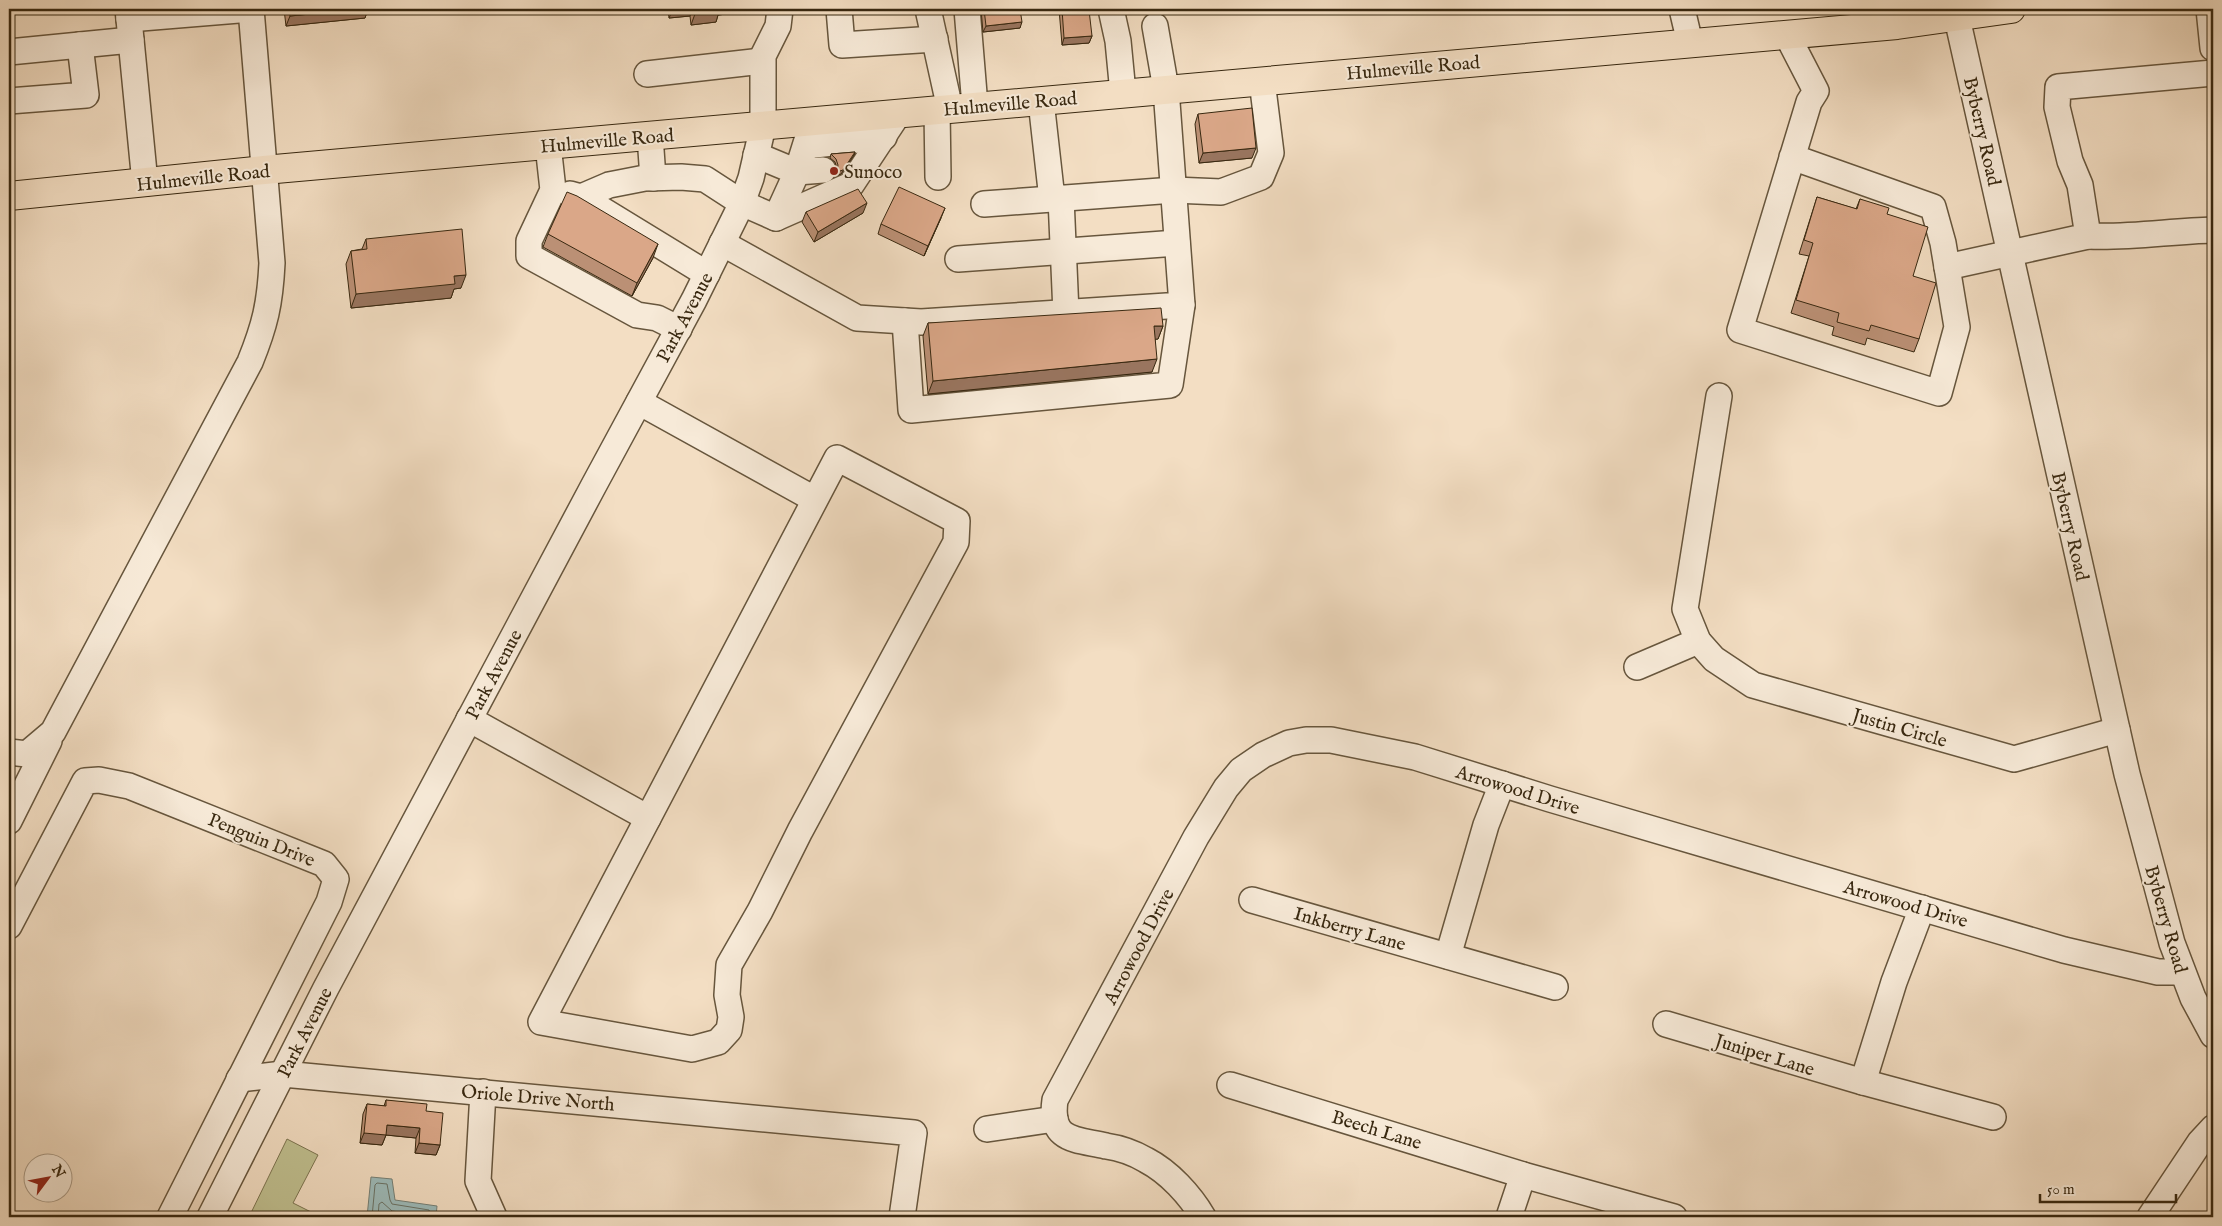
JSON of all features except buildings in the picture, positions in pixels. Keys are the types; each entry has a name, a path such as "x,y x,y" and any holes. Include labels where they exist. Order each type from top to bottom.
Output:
{"main road":[{"name":"Hulmeville Road","path":"9,196 264,170 763,126 810,134 898,114 954,108 1897,25 1956,12 2011,9"}],"street":[{"path":"9,52 80,45 129,23 251,9 272,263 270,300 262,333 250,362 53,732 9,821"},
{"path":"647,74 762,61 778,26 780,9"},
{"path":"839,9 842,46 935,39"},
{"path":"928,9 954,108"},
{"path":"938,177 954,108 966,9"},
{"path":"1111,9 1118,42 1123,93"},
{"path":"1682,9 1690,43"},
{"path":"2209,9 2213,48"},
{"name":"Byberry Road","path":"1956,12 2117,730 2152,868 2182,972 2192,998 2213,1035"},
{"path":"129,23 145,183"},
{"path":"905,321 911,410 1170,385 1182,306 1166,89 1155,26"},
{"path":"1788,35 1816,91 1809,102 1792,157 1740,330 1939,393 1957,327 1947,267 1933,207 1792,157"},
{"path":"9,101 86,95 80,45"},
{"name":"Park Avenue","path":"210,1217 326,988 679,329 742,203 763,126 762,61"},
{"path":"2088,236 2080,185 2070,161 2056,107 2058,87 2213,73"},
{"path":"984,204 1174,190 1221,192 1261,177 1271,153 1262,81"},
{"path":"1041,100 1063,251 1066,313"},
{"path":"581,197 609,185 653,178 681,177 705,179 742,203 776,218 851,185 856,168 884,137 898,114"},
{"path":"776,218 797,172 810,134 884,137"},
{"path":"650,136 653,178"},
{"path":"548,145 553,190 530,241 529,256 637,315 657,318 679,329"},
{"path":"756,155 797,172 823,170"},
{"path":"553,190 581,197 707,274"},
{"path":"1947,267 2088,236 2122,237 2176,231 2213,230"},
{"path":"958,259 1178,243"},
{"path":"722,244 857,318 921,322 1182,306"},
{"name":"Justin Circle","path":"1719,396 1685,609 1698,641 1714,659 1752,685 2014,759 2117,730"},
{"path":"639,402 814,499"},
{"path":"837,458 957,521 956,542 800,831 760,911 729,965 727,995 731,1017 729,1030 718,1042 692,1049 541,1022 648,818 814,499 837,458"},
{"path":"1636,667 1698,641"},
{"path":"469,719 648,818"},
{"path":"9,752 27,754 53,732"},
{"name":"Arrowood Drive","path":"1054,1119 1055,1100 1064,1081 1079,1058 1196,836 1226,788 1241,770 1263,755 1289,744 1306,740 1331,740 1415,757 2064,950 2158,972 2182,972"},
{"name":"Penguin Drive","path":"9,926 85,781 99,780 129,786 324,864 336,879 329,902 239,1078"},
{"path":"1448,956 1486,825 1502,784"},
{"name":"Inkberry Lane","path":"1252,900 1555,987"},
{"path":"1863,1082 1894,982 1922,908"},
{"name":"Juniper Lane","path":"1666,1024 1863,1082 1993,1117"},
{"path":"170,1217 239,1078 282,1074"},
{"name":"Oriole Drive North","path":"282,1074 914,1134 902,1217"},
{"name":"Beech Lane","path":"1230,1085 1523,1174 1674,1217"},
{"path":"483,1092 478,1181 494,1217"},
{"path":"987,1129 1054,1119 1065,1134 1075,1140 1112,1147 1147,1160 1180,1186 1203,1217"},
{"path":"2150,1217 2200,1142 2213,1128"},
{"path":"1509,1217 1523,1174"}],"green space":[{"path":"287,1139 318,1155 293,1203 321,1217 249,1217"}],"water":[{"path":"371,1177 392,1179 395,1200 437,1206 436,1217 367,1217"}],"place":[{"name":"Sunoco","path":"834,171"}]}
